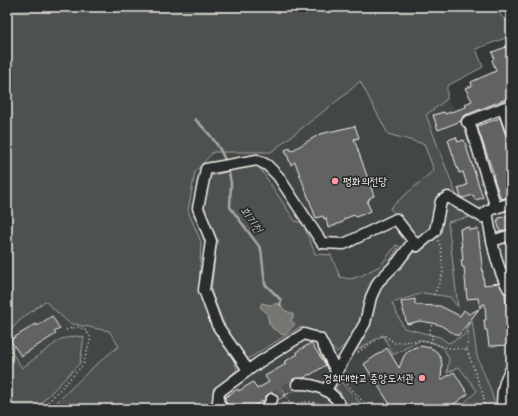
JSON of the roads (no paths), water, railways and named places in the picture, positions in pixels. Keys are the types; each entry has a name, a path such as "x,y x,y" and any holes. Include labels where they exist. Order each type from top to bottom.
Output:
{"street":[{"path":"511,131 507,107 468,122 492,210 492,241 503,279 508,288 511,287"},
{"path":"248,370 218,325 204,290 211,241 198,208 206,169 257,160 267,165 278,176 322,243 344,244 396,219 417,246"},
{"path":"417,246 435,231 441,201 448,198 474,214 482,217 492,210 511,203"},
{"path":"492,241 511,235"},
{"path":"326,390 365,323 371,297 378,282 397,263 412,243 417,246"},
{"path":"223,409 218,402 219,392 248,370 304,334 320,339 337,373"},
{"path":"502,409 502,394 506,377 511,369"},
{"path":"297,384 308,383 326,390 332,394 342,409"},
{"path":"267,409 272,400"}],"waterway":[{"name":"회기천","path":"195,119 217,145 226,163"},
{"name":"회기천","path":"228,167 231,183 230,207 261,249 265,284 281,300 280,305"}],"tunnel":[{"path":"272,399 283,390 297,384"}],"place":[{"name":"평화의전당","path":"335,181"},
{"name":"경희대학교 중앙도서관","path":"422,378"}]}
